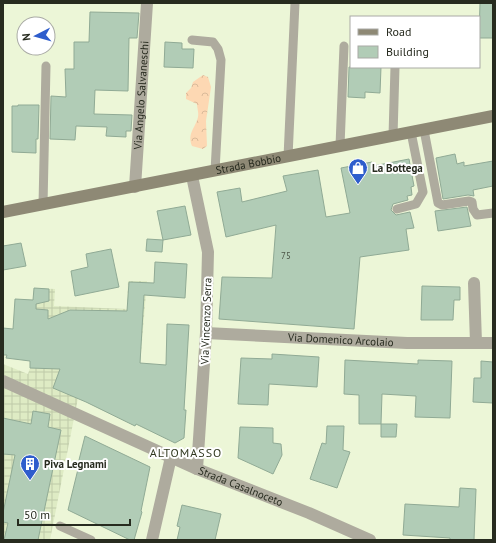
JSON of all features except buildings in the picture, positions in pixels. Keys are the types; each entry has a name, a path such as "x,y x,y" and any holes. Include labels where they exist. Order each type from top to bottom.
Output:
{"main road":[{"name":"Strada Bobbio","path":"3,212 493,116"}],"street":[{"name":"Via Angelo Salvaneschi","path":"135,187 147,3"},
{"name":"Via Vincenzo Serra","path":"192,176 208,252 206,333 197,469"},
{"path":"474,283 476,343"},
{"name":"Via Domenico Arcolaio","path":"206,333 399,342 493,343"},
{"name":"Strada Casalnoceto","path":"3,381 197,469 309,513 370,540"},
{"path":"152,540 171,457"}],"lane":[{"path":"288,156 295,3"},
{"path":"192,40 214,42 221,60 215,171"},
{"path":"340,146 344,46"},
{"path":"43,204 46,66"},
{"path":"393,136 395,68"},
{"path":"424,130 438,202 442,205 468,201 472,202 473,209 477,215 493,213"},
{"path":"397,209 416,204 423,192 411,132"},
{"path":"60,526 91,540"}],"shaded area":[{"path":"128,281 147,281 135,426 78,398 50,540 3,540 3,364 28,374 30,368 34,288 55,289 54,306 127,309"}],"green space":[{"path":"203,75 208,77 211,87 206,121 207,146 203,149 192,146 190,138 197,121 198,112 197,104 186,99 186,93 191,88 193,82"}],"place":[{"name":"La Bottega","path":"358,185"},
{"name":"Piva Legnami","path":"30,481"}],"district":[{"name":"ALTOMASSO","path":"186,453"}]}
